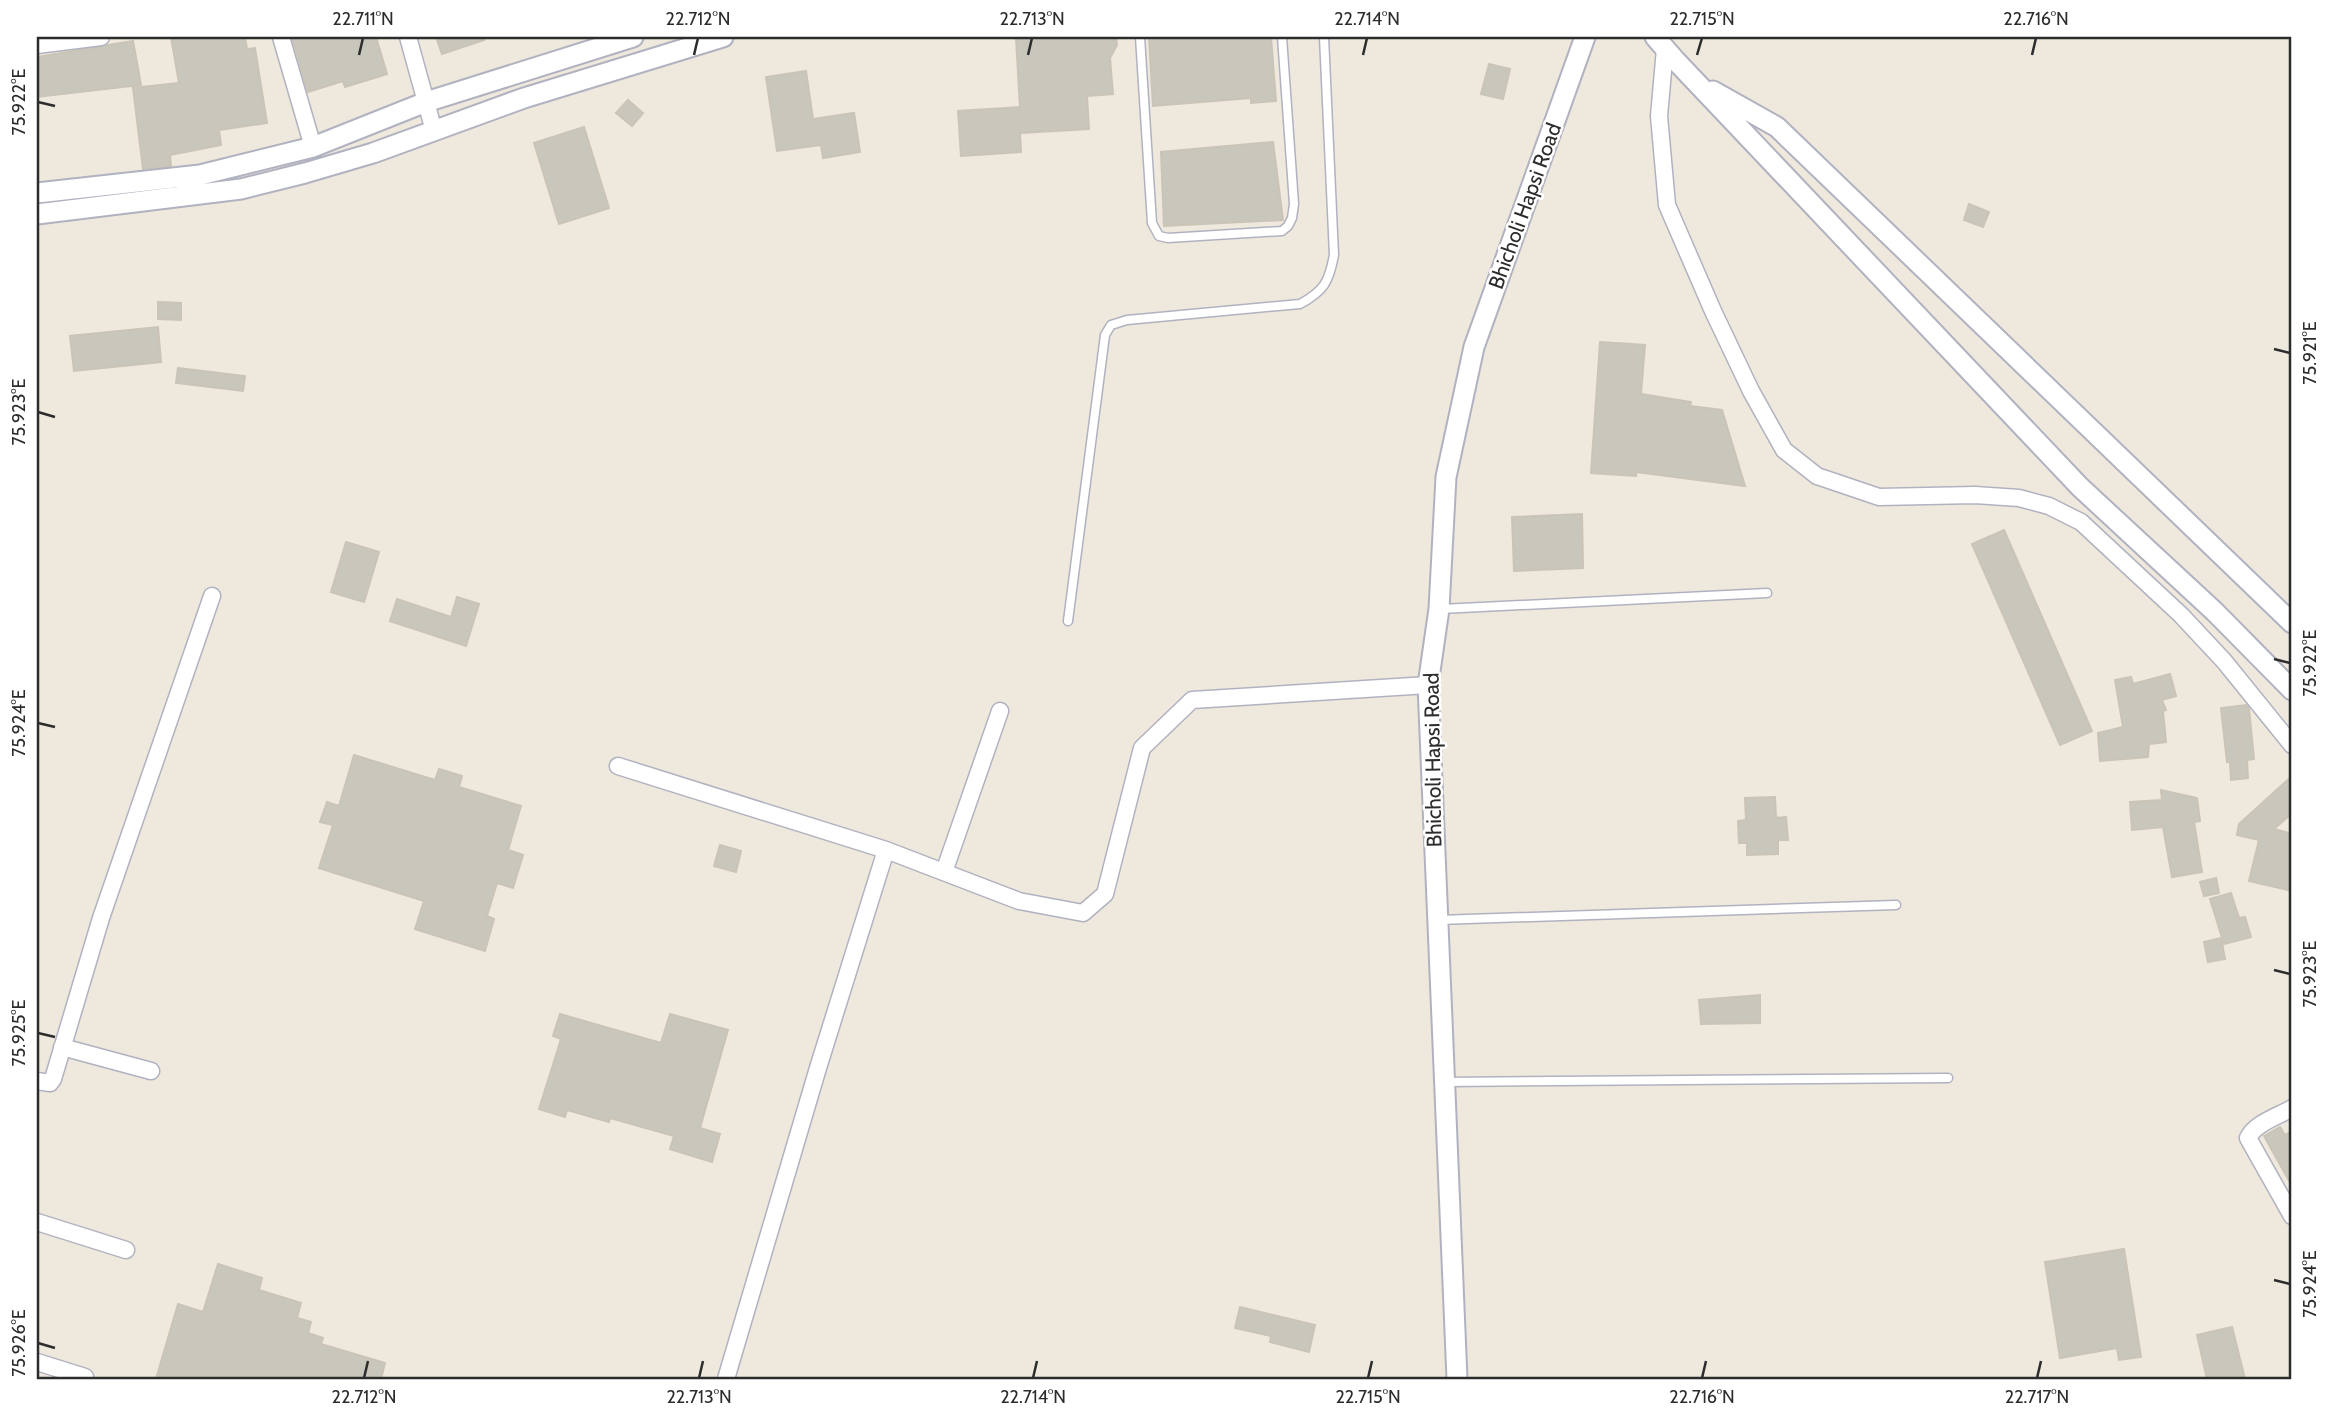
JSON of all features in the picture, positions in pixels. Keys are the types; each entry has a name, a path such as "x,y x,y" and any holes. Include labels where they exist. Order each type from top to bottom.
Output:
{"street":[{"path":"37,45 57,40 101,37"},
{"path":"281,37 313,147"},
{"path":"408,37 434,131"},
{"path":"37,193 200,175 313,147 426,102 632,37"},
{"path":"37,214 241,189 350,160 524,98 723,37"},
{"name":"Bhicholi Hapsi Road","path":"1457,1379 1428,685 1439,609 1446,477 1474,346 1585,37"},
{"path":"1660,43 2080,487 2215,612 2292,690"},
{"path":"1660,43 1659,116 1667,205 1713,312 1751,391 1784,450 1817,476 1879,497 1975,495 2019,498 2049,506 2081,522 2181,615 2224,661 2292,745"},
{"path":"1694,80 1777,127 2292,623"},
{"path":"37,1081 50,1083 53,1079 101,918 212,596"},
{"path":"618,766 886,850 1019,901 1083,913 1105,894 1143,748 1192,700 1428,685"},
{"path":"944,872 1000,711"},
{"path":"726,1379 886,850"},
{"path":"62,1047 151,1071"},
{"path":"2292,1108 2261,1125 2251,1132 2248,1138 2292,1216"},
{"path":"37,1222 126,1250"},
{"path":"37,1362 85,1377"}],"lane":[{"path":"1140,37 1152,223 1158,236 1168,238 1282,230 1288,226 1294,204 1282,37"},
{"path":"1068,621 1105,335 1111,325 1127,320 1300,304 1319,294 1330,275 1334,256 1324,37"},
{"path":"1439,609 1767,593"},
{"path":"1438,920 1896,905"},
{"path":"1445,1082 1948,1078"}],"building":[{"path":"171,37 245,37 247,49 255,48 267,123 219,130 221,145 170,155 171,166 143,169 133,88 179,83"},
{"path":"292,37 376,37 387,74 345,87 343,81 308,92"},
{"path":"436,37 484,37 484,40 442,54"},
{"path":"1116,37 1117,45 1110,58 1113,94 1087,96 1089,129 1020,133 1021,152 961,156 958,111 1020,107 1016,38"},
{"path":"1149,37 1271,37 1276,101 1251,103 1251,98 1153,106"},
{"path":"133,41 141,85 37,97 37,57"},
{"path":"1489,64 1510,69 1503,99 1481,94"},
{"path":"806,71 813,119 854,113 860,152 823,158 821,145 777,151 766,77"},
{"path":"628,100 643,113 632,126 616,113"},
{"path":"584,127 609,208 559,224 534,143"},
{"path":"1273,142 1283,220 1164,226 1161,152"},
{"path":"1969,204 1989,212 1983,227 1964,220"},
{"path":"158,302 181,303 181,320 158,319"},
{"path":"158,327 161,362 74,371 70,336"},
{"path":"1600,342 1645,345 1641,394 1691,402 1690,406 1722,410 1745,486 1636,472 1636,476 1591,473"},
{"path":"178,368 245,376 243,391 176,383"},
{"path":"1582,514 1583,568 1514,571 1512,517"},
{"path":"2004,530 2092,731 2060,745 1972,544"},
{"path":"346,542 379,552 364,602 331,592"},
{"path":"457,597 479,604 466,646 390,621 397,599 451,617"},
{"path":"2170,674 2176,696 2162,700 2166,710 2163,711 2166,742 2149,744 2148,757 2100,761 2098,733 2123,727 2115,680 2131,677 2133,684"},
{"path":"2246,705 2249,709 2254,759 2247,760 2248,778 2231,780 2221,708"},
{"path":"354,755 435,780 439,769 462,776 459,787 521,806 508,850 523,855 513,888 497,883 487,916 494,919 485,951 415,929 424,901 319,868 333,825 320,822 327,802 339,806"},
{"path":"2292,776 2292,813 2274,829 2292,834 2292,891 2249,881 2259,840 2237,835 2239,824"},
{"path":"2161,790 2197,798 2200,821 2194,822 2202,872 2172,877 2163,827 2132,830 2130,802 2162,800"},
{"path":"1775,797 1776,818 1786,817 1788,840 1778,840 1778,854 1747,855 1747,843 1739,843 1738,821 1746,820 1745,798"},
{"path":"720,845 741,851 736,872 714,866"},
{"path":"2216,878 2219,893 2204,896 2200,882"},
{"path":"2231,893 2239,918 2245,917 2251,937 2224,944 2210,899"},
{"path":"2221,938 2225,959 2208,962 2204,942"},
{"path":"1760,995 1760,1023 1701,1024 1699,1000"},
{"path":"560,1014 661,1043 670,1014 728,1030 700,1128 720,1134 712,1162 670,1149 674,1136 610,1118 609,1122 567,1110 565,1117 539,1109 561,1039 553,1036"},
{"path":"2280,1127 2285,1135 2292,1131 2292,1186 2264,1136"},
{"path":"2124,1249 2141,1357 2119,1360 2117,1348 2060,1358 2045,1262"},
{"path":"218,1264 262,1278 259,1290 301,1303 297,1318 311,1322 308,1333 323,1338 321,1344 385,1363 381,1379 156,1379 178,1304 203,1312"},
{"path":"1240,1307 1315,1325 1309,1352 1270,1342 1271,1336 1235,1328"},
{"path":"2232,1327 2245,1379 2207,1379 2197,1335"}]}
